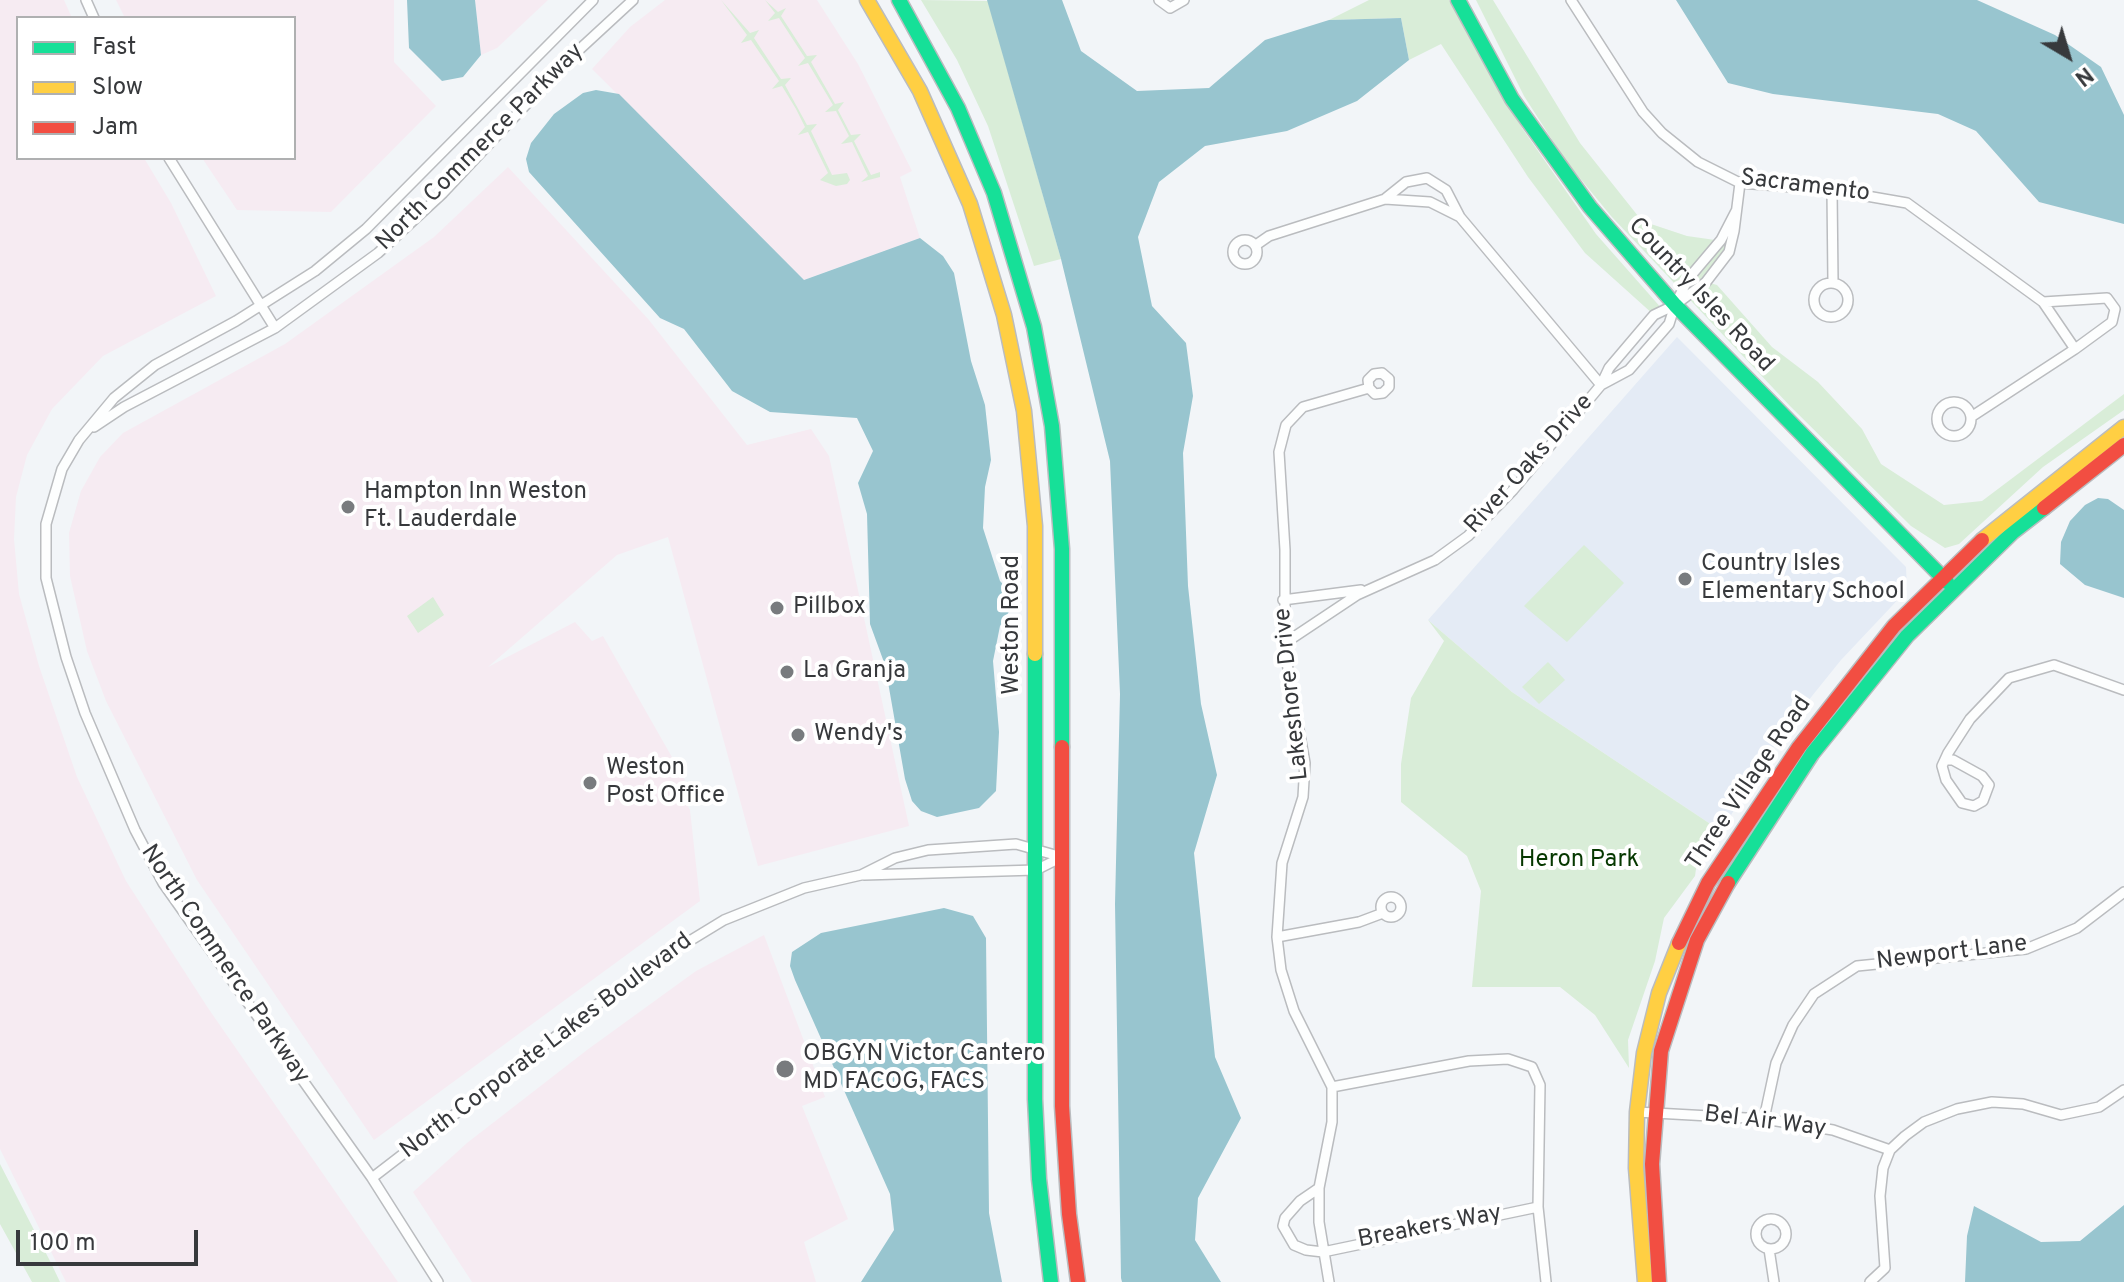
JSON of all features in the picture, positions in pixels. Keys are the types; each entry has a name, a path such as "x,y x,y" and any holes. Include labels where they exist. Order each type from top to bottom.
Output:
{"street":[{"name":"North Commerce Parkway","path":"438,1282 372,1178 266,1033 163,883 113,783 85,713 50,603 45,551 52,496 62,469 79,440 114,398 133,381 315,271 366,229 593,0"},
{"name":"North Commerce Parkway","path":"79,440 124,407 275,328 343,280 412,223 537,91 633,0"},
{"name":"Weston Road","path":"867,0 920,91 950,155 982,237 1013,350 1024,411 1035,526 1037,1140 1051,1282"},
{"name":"Weston Road","path":"899,0 952,96 983,164 1012,247 1041,356 1060,511 1063,1144 1078,1282"},
{"path":"1159,0 1170,8 1184,0"},
{"name":"Country Isles Road","path":"1458,0 1512,99 1590,207 1675,305 1952,588"},
{"name":"Sacramento","path":"1571,0 1607,61 1662,133 1698,162 1740,183 1832,190 1907,203 2043,302 2075,349"},
{"path":"170,160 275,328"},
{"path":"1385,199 1406,182 1427,178 1446,190 1460,217 1601,385"},
{"path":"1675,305 1719,269 1729,252 1740,183"},
{"path":"1832,190 1833,282"},
{"path":"1256,245 1269,236 1385,199 1417,199 1460,217"},
{"path":"1675,305 1688,279 1721,240 1736,211"},
{"path":"1971,417 2112,322 2115,309 2107,298 2043,302"},
{"name":"River Oaks Drive","path":"1601,385 1629,370 1669,324 1675,305"},
{"name":"River Oaks Drive","path":"1285,643 1372,588 1435,560 1468,536 1513,490 1601,385 1609,368 1654,315 1675,305"},
{"name":"Lakeshore Drive","path":"1329,1282 1323,1252 1319,1188 1332,1122 1332,1087 1294,1011 1281,970 1277,937 1282,863 1303,797 1305,763 1285,643 1285,550 1279,452 1286,425 1303,407 1369,388"},
{"name":"Three Village Road","path":"1645,1282 1636,1168 1637,1112 1644,1053 1659,993 1682,934 1708,883 1747,820 1844,685 1941,577 2047,484 2124,427"},
{"name":"Three Village Road","path":"1659,1282 1652,1164 1661,1051 1697,940 1724,890 1812,754 1857,694 1952,588 2057,494 2124,445"},
{"name":"River Oaks Drive","path":"1283,600 1372,588"},
{"path":"1945,760 1953,760 1982,776 1989,785 1983,801 1974,806 1957,798 1942,766 1945,760 1970,719 2009,678 2054,665 2124,690"},
{"name":"North Corporate Lakes Boulevard","path":"861,875 895,858 928,850 1016,844 1062,857"},
{"name":"North Corporate Lakes Boulevard","path":"372,1178 674,948 759,904 804,888 861,875 1036,870 1062,857"},
{"name":"Newport Lane","path":"1764,1119 1776,1063 1793,1025 1814,994 1857,966 2026,949 2077,928 2124,892"},
{"path":"1277,937 1359,922 1383,913"},
{"path":"1332,1087 1469,1061 1508,1059 1532,1067 1540,1085 1538,1207 1546,1282"},
{"path":"1870,1282 1885,1268 1880,1196 1883,1168 1890,1150 1924,1122 1957,1109 1992,1102 2023,1104 2061,1115 2099,1107 2124,1090"},
{"name":"Bel Air Way","path":"1637,1112 1764,1119 1833,1130 1890,1150"},
{"path":"1319,1188 1300,1201 1285,1218 1283,1226 1294,1245 1323,1252"},
{"name":"Breakers Way","path":"1323,1252 1538,1207"},
{"path":"1769,1249 1774,1282"}],"shaded area":[{"path":"0,0 64,0 71,16 16,16 16,160 145,160 171,203 216,296 103,356 52,409 27,455 16,497 14,539 19,594 39,666 77,777 126,881 208,1008 398,1282 66,1282 0,1149"},
{"path":"116,0 394,0 394,62 436,106 331,212 237,210 203,160 296,160 296,16 124,16"},
{"path":"475,0 548,0 497,48 481,55"},
{"path":"665,0 817,0 858,64 912,171 900,177 920,238 804,280 592,69 630,27"},
{"path":"508,167 649,320 747,445 811,429 829,456 909,826 758,866 668,537 617,555 488,667 575,622 592,641 603,636 685,780 677,787 690,810 700,901 374,1140 197,880 106,701 87,651 70,576 69,533 81,491 100,457 123,433 285,344 434,237"},
{"name":"Country Isles Elementary School","path":"1677,337 1906,567 1907,590 1841,660 1783,732 1721,831 1512,692 1428,620"},
{"path":"764,935 825,1097 802,1106 848,1219 804,1242 816,1282 472,1282 413,1192 467,1143 587,1050 696,971"}],"green space":[{"path":"721,0 750,33 759,30 754,38 781,79 791,78 785,85 807,125 817,124 811,131 832,175 847,173 850,180 847,184 836,186 820,180 828,173 808,132 798,135 805,127 796,109 782,86 772,89 779,81 751,40 741,43 747,35"},
{"path":"765,0 778,12 786,8 781,16 807,56 817,55 811,62 835,104 844,102 838,110 851,135 861,134 854,141 871,175 880,172 880,177 861,182 868,176 852,142 841,144 849,136 836,111 825,112 833,105 808,63 798,66 805,58 779,18 768,21 775,13"},
{"path":"921,0 988,1 1061,259 1034,266 988,126 957,60"},
{"path":"1369,0 1449,0 1522,128 1596,234 1663,310 1654,315 1585,253 1528,177 1441,44 1409,60 1401,18 1329,20"},
{"path":"1476,0 1493,0 1580,143 1642,221 1687,236 1722,241 1730,236 1729,252 1706,282 1717,285 1772,347 1818,382 1862,429 1881,464 1944,505 1982,501 2124,394 2124,410 2043,467 1959,544 1945,548 1911,526 1790,406 1611,216 1565,160 1524,96"},
{"path":"1584,545 1624,583 1567,642 1524,606"},
{"path":"433,597 444,615 418,633 407,616"},
{"name":"Heron Park","path":"1428,620 1512,692 1721,831 1697,862 1695,876 1664,918 1655,961 1628,1040 1629,1068 1595,1015 1560,987 1472,987 1481,891 1467,856 1401,802 1401,764 1411,698 1444,641"},
{"path":"1548,662 1565,680 1539,704 1522,687"},
{"path":"0,1164 60,1282 32,1282 0,1224"}],"water":[{"path":"407,0 475,0 481,55 463,77 442,81 409,48"},
{"path":"987,0 1062,0 1081,51 1137,91 1209,88 1265,40 1329,20 1401,18 1409,60 1357,101 1287,131 1205,146 1159,182 1138,237 1152,306 1186,343 1193,396 1183,453 1188,586 1201,704 1217,775 1194,853 1215,1057 1241,1118 1198,1198 1195,1240 1221,1282 1122,1282 1121,1278 1115,904 1120,694 1110,461 1061,259"},
{"path":"1676,0 1977,0 2055,35 2101,67 2124,115 2124,224 2039,202 1976,131 1938,114 1773,94 1728,83"},
{"path":"596,90 619,94 804,280 920,238 943,256 954,273 971,361 985,405 991,460 985,487 983,528 1000,581 1010,592 1010,610 1000,626 993,661 999,732 996,791 979,808 937,817 921,811 912,801 905,779 885,665 870,624 867,514 858,483 873,451 857,418 770,412 732,391 684,329 660,318 529,172 526,159 531,143 554,114 583,93"},
{"path":"2098,498 2108,499 2124,510 2124,598 2085,585 2060,564 2061,542 2070,521 2085,505"},
{"path":"944,908 973,916 986,938 989,1213 1002,1282 861,1282 894,1230 890,1194 795,980 790,966 792,952 821,933"},
{"path":"2124,1205 2124,1282 1965,1282 1967,1236 1974,1206 2041,1242 2080,1241"}],"traffic: fast":[{"path":"899,0 958,108 994,193 1034,327 1052,426 1062,549 1062,747"},
{"path":"1458,0 1512,99 1590,207 1675,305 1947,582"},
{"path":"1728,883 1812,754 1907,636 2013,532 2044,508"},
{"path":"1035,654 1035,1099 1039,1179 1051,1282"}],"traffic: slow":[{"path":"867,0 920,91 970,204 1004,315 1024,411 1035,526 1035,654"},
{"path":"1982,540 2124,427"},
{"path":"1645,1282 1636,1168 1637,1112 1644,1053 1659,993 1679,943"}],"traffic: jam":[{"path":"2044,508 2124,445"},
{"path":"1679,943 1708,883 1799,747 1894,626 1982,540"},
{"path":"1062,747 1062,1106 1069,1214 1078,1282"},
{"path":"1659,1282 1652,1164 1661,1051 1697,940 1728,883"}],"place":[{"name":"Hampton Inn Weston Ft. Lauderdale","path":"348,507"},
{"name":"Country Isles Elementary School","path":"1685,579"},
{"name":"Pillbox","path":"777,608"},
{"name":"La Granja","path":"787,672"},
{"name":"Wendy's","path":"798,735"},
{"name":"Weston Post Office","path":"590,783"},
{"name":"OBGYN Victor Cantero MD FACOG, FACS","path":"785,1069"}]}
